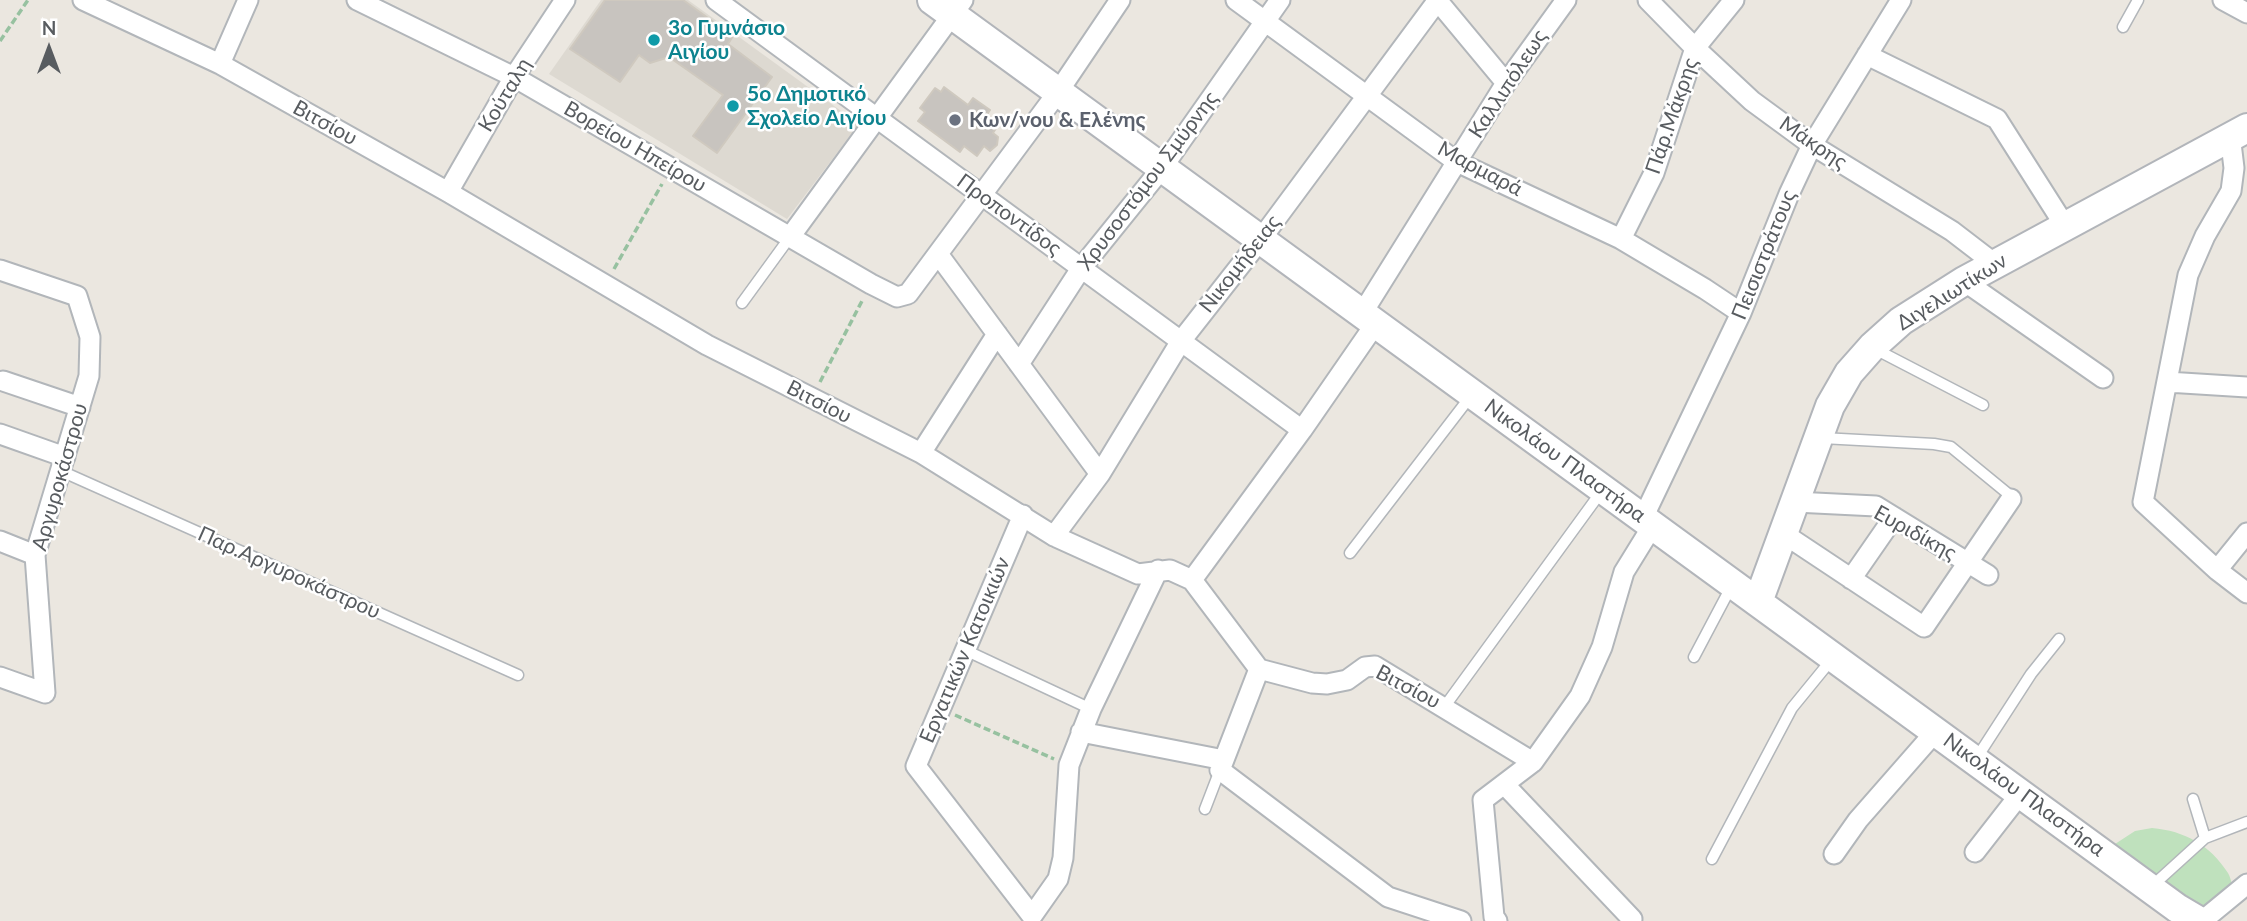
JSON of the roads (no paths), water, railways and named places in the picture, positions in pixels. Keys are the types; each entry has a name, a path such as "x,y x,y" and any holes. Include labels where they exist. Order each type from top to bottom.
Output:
{"main road":[{"name":"Νικολάου Πλαστήρα","path":"949,5 1058,92 2151,887 2187,918"},
{"name":"Διγελιωτίκων","path":"1758,602 1829,406 1839,387 1872,347 1901,321 1964,281 2238,131"}],"street":[{"name":"Βιτσίου","path":"83,0 220,64 448,192 707,345 922,453 1054,536 1138,574 1170,570 1192,580"},
{"path":"220,64 248,0"},
{"name":"Κούταλη","path":"448,192 514,77 565,0"},
{"name":"Προποντίδος","path":"716,0 1302,430"},
{"path":"1100,474 937,254 1058,92 1119,0"},
{"name":"Μαρμαρά","path":"1236,0 1457,162 1621,239 1741,313"},
{"name":"Χρυσοστόμου Σμύρνης","path":"1019,365 1082,267 1162,168 1280,0"},
{"path":"1437,0 1506,83"},
{"name":"Νικομήδειας","path":"1054,536 1100,474 1181,341 1261,239 1437,0"},
{"name":"Καλλιπόλεως","path":"1192,580 1302,430 1370,317 1457,162 1506,83 1566,0"},
{"name":"Μάκρης","path":"1648,0 1752,101 1812,145 1952,231 1995,264"},
{"name":"Πάρ.Μάκρης","path":"1621,239 1654,173 1695,47 1734,0"},
{"name":"Πεισιστράτους","path":"1496,921 1483,800 1533,762 1580,696 1602,647 1623,572 1741,313 1789,194 1812,145 1901,0"},
{"path":"2223,0 2247,13"},
{"name":"Βορείου Ηπείρου","path":"367,2 514,77 897,297 908,294 937,254"},
{"path":"790,237 877,118 949,5"},
{"path":"1867,55 1997,119 2065,226"},
{"path":"2238,131 2231,191 2205,236 2188,275 2143,502 2217,570 2247,593"},
{"name":"Αργυροκάστρου","path":"0,270 77,296 90,337 89,376 35,555 45,694 0,677"},
{"path":"1964,281 2103,378"},
{"path":"922,453 996,334"},
{"path":"3,381 80,407"},
{"path":"2167,382 2247,387"},
{"path":"0,434 63,464"},
{"path":"1784,534 1924,627 2011,499"},
{"name":"Ευριδίκης","path":"1795,502 1876,506 1988,575"},
{"name":"Εργατικών Κατοικιών","path":"1023,515 916,766 1032,916 1058,878 1063,858 1069,765 1081,732"},
{"path":"1851,579 1894,517"},
{"path":"2217,570 2247,533"},
{"path":"0,541 35,555"},
{"path":"1158,570 1081,732 1222,765 1388,897 1461,921"},
{"path":"1192,580 1259,669 1222,765"},
{"name":"Βιτσίου","path":"1259,669 1312,683 1327,684 1347,680 1365,667 1375,666 1445,706 1533,762"},
{"path":"1834,854 1858,820 1936,731"},
{"path":"1504,784 1632,919"},
{"path":"1975,852 2021,793"},
{"path":"2187,918 2247,884"}],"lane":[{"path":"2123,27 2138,0"},
{"path":"742,303 790,237"},
{"path":"1872,347 1983,405"},
{"path":"1349,553 1473,394"},
{"path":"1818,438 1951,447 2012,497 2011,499"},
{"name":"Παρ.Αργυροκάστρου","path":"63,464 518,675"},
{"path":"1445,706 1604,489"},
{"path":"1694,657 1733,583"},
{"path":"1976,760 2031,674 2059,639"},
{"path":"964,650 1091,709"},
{"path":"1712,859 1792,708 1834,657"},
{"path":"1205,809 1222,765"},
{"path":"2193,799 2205,838"},
{"path":"2151,887 2205,838 2247,822"}],"place":[{"name":"3ο Γυμνάσιο Αιγίου","path":"654,40"},
{"name":"5ο Δημοτικό Σχολείο Αιγίου","path":"733,106"},
{"name":"Κων/νου & Ελένης","path":"955,120"}]}
